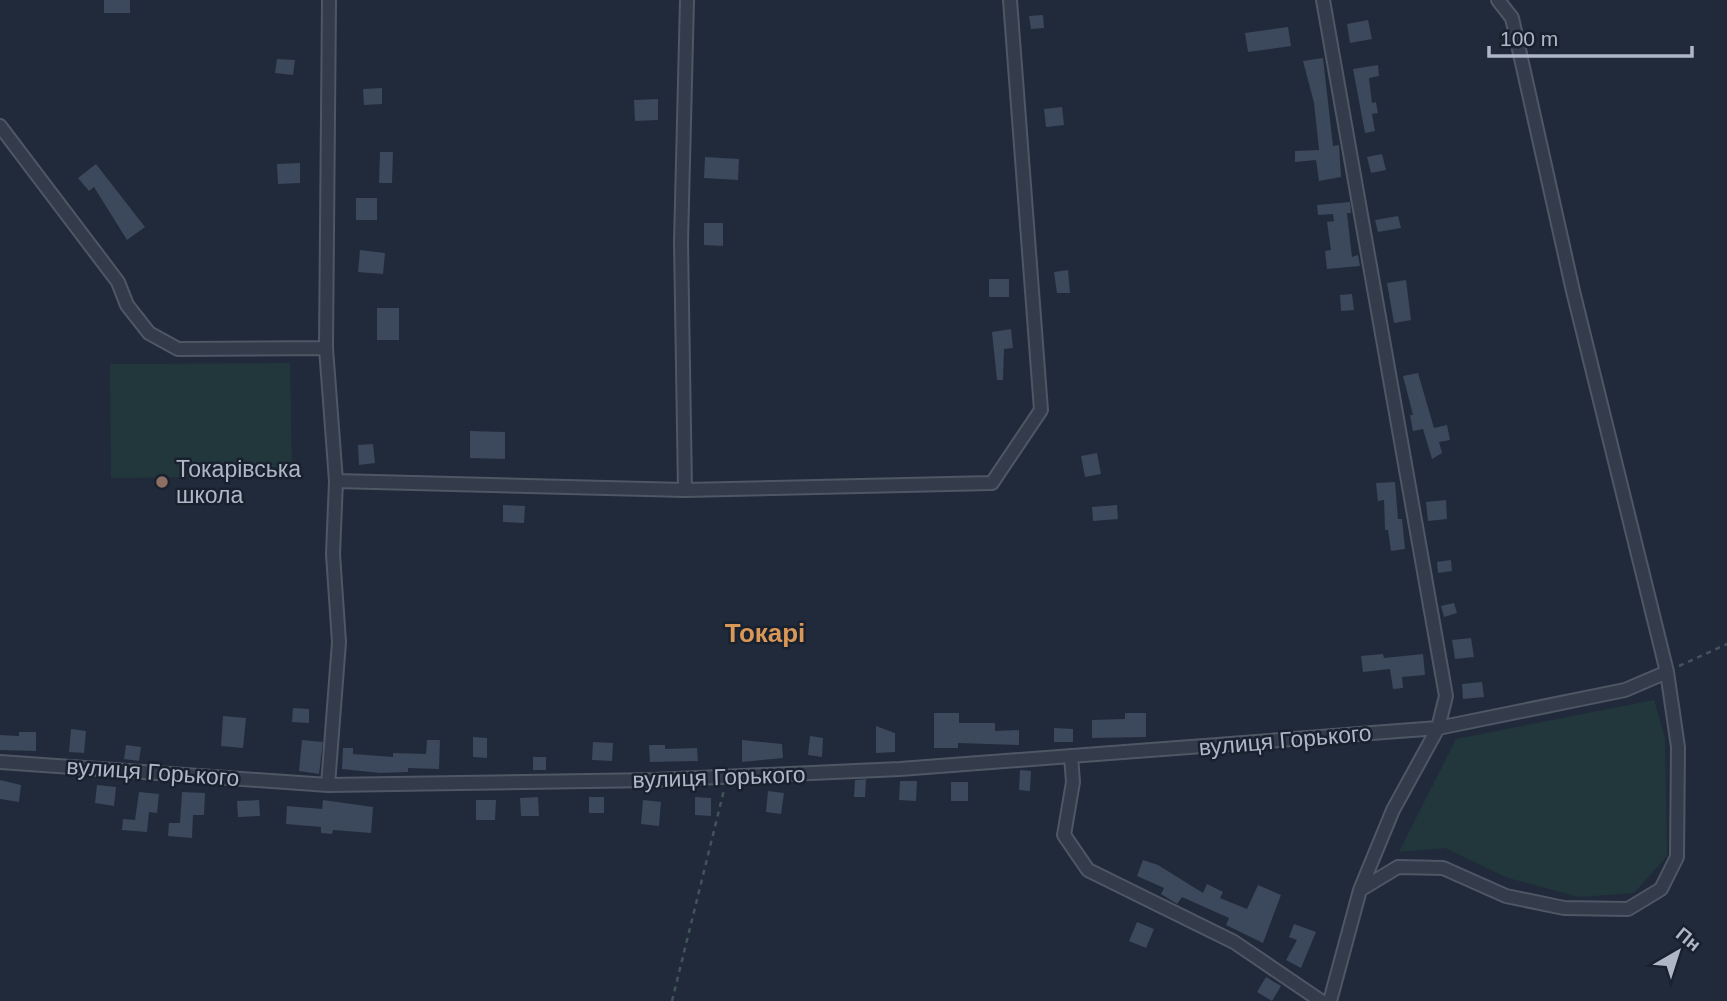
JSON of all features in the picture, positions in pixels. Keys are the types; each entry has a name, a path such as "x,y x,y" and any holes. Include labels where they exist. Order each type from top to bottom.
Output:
{"street":[{"path":"328,785 339,642 333,554 336,481 326,348 329,0"},
{"path":"685,490 681,242 687,0"},
{"path":"336,481 685,490 992,482 1041,410 1010,0"},
{"path":"1323,0 1446,696 1438,728 1393,810 1360,890 1330,1001"},
{"path":"1360,890 1398,867 1443,868 1506,896 1564,908 1628,909 1661,889 1676,857 1678,747 1667,672 1573,291 1512,18 1499,0"},
{"path":"0,126 118,282 127,305 149,333 177,349 326,348"},
{"name":"вулиця Горького","path":"0,762 328,785 727,777 900,769 1438,728 1625,691 1667,672"},
{"path":"1071,756 1073,782 1064,835 1088,870 1234,942 1321,1001"}],"path":[{"path":"1667,672 1727,644"},
{"path":"673,1001 727,777"}],"green space":[{"path":"290,363 292,476 111,478 110,364"},
{"path":"1654,700 1665,738 1667,856 1634,893 1579,897 1508,878 1445,848 1399,852 1456,739"}],"building":[{"path":"104,0 130,0 130,13 104,13"},
{"path":"1043,15 1044,28 1031,29 1029,16"},
{"path":"1368,20 1372,39 1350,43 1347,24"},
{"path":"1288,27 1291,46 1248,52 1245,33"},
{"path":"1323,58 1333,146 1339,145 1341,177 1319,181 1316,160 1295,162 1295,151 1319,150 1314,103 1303,61"},
{"path":"277,59 295,60 293,75 275,73"},
{"path":"1378,65 1379,76 1369,78 1372,103 1376,102 1378,113 1372,114 1375,131 1365,133 1353,69"},
{"path":"382,88 382,104 364,105 363,89"},
{"path":"658,99 658,120 635,121 634,100"},
{"path":"1062,107 1064,125 1046,127 1044,109"},
{"path":"380,152 393,152 392,183 379,183"},
{"path":"1382,154 1386,170 1371,173 1367,157"},
{"path":"705,157 739,159 738,180 704,178"},
{"path":"300,163 300,183 278,184 277,164"},
{"path":"96,164 145,227 127,240 94,187 89,191 78,178"},
{"path":"356,198 377,198 377,220 356,220"},
{"path":"1350,202 1351,213 1347,213 1352,257 1358,255 1360,266 1327,269 1325,251 1331,250 1327,222 1334,221 1333,214 1318,215 1317,205"},
{"path":"1398,216 1401,228 1378,232 1375,220"},
{"path":"704,223 723,223 723,246 704,245"},
{"path":"360,250 385,253 383,274 358,272"},
{"path":"1068,270 1070,293 1057,293 1054,272"},
{"path":"989,279 1009,279 1009,297 989,297"},
{"path":"1406,280 1411,320 1394,323 1387,283"},
{"path":"1352,294 1354,310 1341,311 1340,295"},
{"path":"377,308 399,308 399,340 377,340"},
{"path":"1011,329 1013,348 1004,349 1003,380 997,380 992,332"},
{"path":"1418,373 1434,428 1447,425 1450,440 1439,442 1442,453 1432,459 1423,429 1413,431 1410,415 1413,415 1403,376"},
{"path":"470,431 505,432 505,459 470,458"},
{"path":"373,444 375,463 359,465 358,445"},
{"path":"1097,453 1101,474 1085,477 1081,456"},
{"path":"1395,482 1398,519 1402,519 1405,549 1391,551 1388,530 1385,530 1384,500 1378,501 1376,483"},
{"path":"1446,500 1447,519 1428,521 1426,502"},
{"path":"503,505 525,506 524,523 503,522"},
{"path":"1117,505 1118,519 1093,521 1092,507"},
{"path":"1451,560 1452,571 1438,573 1437,562"},
{"path":"1454,603 1457,613 1444,617 1441,606"},
{"path":"1471,638 1474,657 1455,659 1452,640"},
{"path":"1383,654 1384,658 1423,654 1425,675 1402,677 1403,688 1393,689 1390,669 1363,672 1361,656"},
{"path":"1482,682 1484,697 1463,699 1462,684"},
{"path":"293,708 309,709 309,723 292,722"},
{"path":"934,713 959,713 959,723 995,723 995,731 1019,730 1019,745 958,743 958,748 934,748"},
{"path":"1125,713 1146,713 1146,737 1092,738 1092,720 1125,719"},
{"path":"223,716 246,718 243,748 221,746"},
{"path":"876,726 895,733 895,752 876,753"},
{"path":"1054,728 1073,729 1073,742 1054,742"},
{"path":"71,729 86,731 84,753 69,752"},
{"path":"19,732 36,732 36,751 0,750 0,735 19,736"},
{"path":"810,736 823,738 822,757 808,755"},
{"path":"473,737 487,738 487,758 473,757"},
{"path":"302,740 323,742 319,774 299,771"},
{"path":"427,740 440,740 439,769 408,768 408,772 380,773 342,769 343,748 353,748 353,754 393,757 393,753 426,754"},
{"path":"742,740 782,744 783,758 742,762"},
{"path":"593,742 613,743 612,761 592,760"},
{"path":"126,745 141,747 139,761 124,759"},
{"path":"649,745 665,745 665,749 697,748 698,761 650,762"},
{"path":"533,757 546,757 546,770 533,770"},
{"path":"1020,770 1031,771 1030,791 1019,790"},
{"path":"866,779 865,797 854,797 855,780"},
{"path":"0,780 21,785 19,802 0,799"},
{"path":"900,781 917,781 916,801 899,800"},
{"path":"951,782 968,782 968,801 951,801"},
{"path":"97,785 116,787 114,806 95,803"},
{"path":"768,791 784,793 781,814 766,812"},
{"path":"139,792 159,794 157,813 149,812 147,832 122,830 123,819 135,820"},
{"path":"182,792 205,793 204,815 193,815 192,838 168,836 169,823 180,823"},
{"path":"538,797 539,816 521,816 520,798"},
{"path":"589,797 604,797 604,813 589,813"},
{"path":"695,797 711,798 711,816 695,815"},
{"path":"259,800 260,816 238,817 237,801"},
{"path":"323,800 373,807 371,833 333,830 332,834 321,833 321,827 286,824 287,806 322,809"},
{"path":"476,800 496,800 495,820 476,820"},
{"path":"643,800 661,802 659,826 641,824"},
{"path":"1143,860 1158,865 1203,893 1207,884 1223,892 1220,898 1247,909 1258,885 1281,895 1263,943 1226,925 1229,918 1182,897 1177,904 1161,894 1164,888 1137,876"},
{"path":"1137,922 1154,929 1146,948 1129,941"},
{"path":"1294,924 1316,932 1301,968 1286,960 1297,940 1289,937"},
{"path":"1266,977 1281,986 1272,1001 1257,992"}],"place":[{"name":"Токарівська школа","path":"162,482"}],"district":[{"name":"Токарі","path":"765,633"}]}
